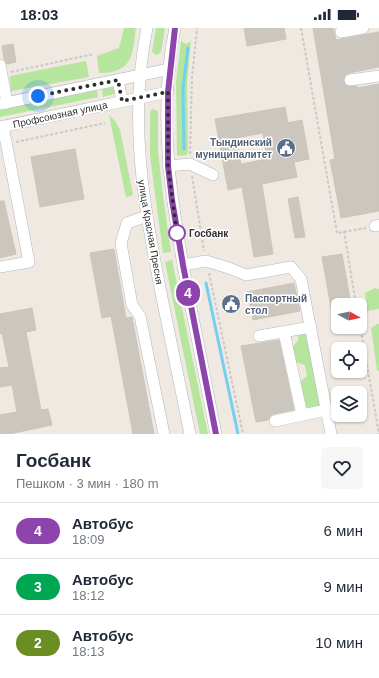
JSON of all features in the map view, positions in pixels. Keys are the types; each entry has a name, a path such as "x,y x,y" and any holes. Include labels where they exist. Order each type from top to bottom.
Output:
{"street":[{"name":"улица Красная Пресня","path":"147,28 140,75 138,134 140,168 147,216 190,434"},
{"path":"175,28 168,92 168,166 183,265 216,434"},
{"path":"341,32 363,28"},
{"path":"1,69 4,103"},
{"name":"Профсоюзная улица","path":"4,103 170,70"},
{"path":"350,80 379,76"},
{"path":"118,80 122,101"},
{"name":"Профсоюзная улица","path":"1,126 168,92"},
{"path":"0,267 29,262 6,144 1,126"},
{"path":"168,166 190,164 213,175"},
{"path":"147,216 127,223 121,243 132,305 140,316 164,434"},
{"path":"183,265 206,261 230,268 246,275 291,267 301,279 331,434"},
{"path":"259,336 311,327"},
{"path":"284,332 302,415"},
{"path":"275,421 326,410"}],"path":[{"path":"198,28 192,78 190,164 206,261 243,434"},
{"path":"301,28 337,233 377,226"},
{"path":"1,69 94,54"},
{"path":"6,144 105,123"},
{"path":"344,231 355,298"},
{"path":"362,334 379,434"}],"green space":[{"path":"124,28 136,28 130,59 122,68 111,72 99,73 97,56 119,48"},
{"path":"156,28 165,28 161,52 156,55 152,52"},
{"path":"181,41 186,44 191,41 187,82 188,149 187,155 177,156 176,81"},
{"path":"86,61 89,77 11,91 10,76"},
{"path":"114,87 116,93 103,97 102,89"},
{"path":"97,90 98,97 0,117 0,109"},
{"path":"152,109 158,111 158,151 171,252 163,253 150,156 150,112"},
{"path":"109,115 115,121 120,130 133,195 126,197"},
{"path":"172,260 208,434 200,434 165,262"},
{"path":"375,288 379,289 379,309 367,311 367,298 366,298 365,293"},
{"path":"379,324 379,371 377,370 371,328"},
{"path":"305,333 308,335 323,404 314,409 309,409 303,406 300,387 301,381 307,376 305,365 295,362 292,347 298,341 298,336"}],"building":[{"path":"244,28 284,28 286,39 247,46"},
{"path":"313,28 333,28 336,40 379,32 379,67 349,73 345,75 343,81 347,86 357,86 357,88 379,84 379,211 341,218 330,160 335,159"},
{"path":"13,44 16,62 7,64 4,59 2,46"},
{"name":"Тындинский муниципалитет","path":"285,107 288,123 302,120 309,159 294,162 297,177 262,184 273,254 254,257 242,187 228,190 215,119","holes":["263,133 267,159 241,164 236,138"]},
{"path":"75,149 84,199 40,207 31,157"},
{"path":"298,197 305,237 295,238 288,199"},
{"path":"0,201 4,201 16,254 0,258"},
{"path":"114,249 126,318 132,317 154,434 133,434 111,316 102,318 90,253"},
{"path":"342,254 350,298 331,298 331,307 322,257"},
{"path":"294,283 300,311 253,320 247,292"},
{"path":"32,308 36,330 26,332 41,410 48,409 52,425 9,434 0,434 0,415 17,412 12,385 0,387 0,368 9,367 2,333 0,334 0,314"},
{"path":"279,340 294,410 274,414 270,416 268,420 256,422 241,346"}],"waterway":[{"path":"184,149 183,88 188,48"},
{"path":"206,283 238,434"}],"bus line":[{"name":"4","path":"175,28 168,92 168,166 183,265 216,434"}],"place":[{"name":"Тындинский муниципалитет","path":"286,148"},
{"name":"Госбанк","path":"177,233"},
{"name":"Паспортный стол","path":"231,304"}],"route":[{"path":"38,96 118,80 122,101 168,92 168,166 178,234 177,233"}]}
